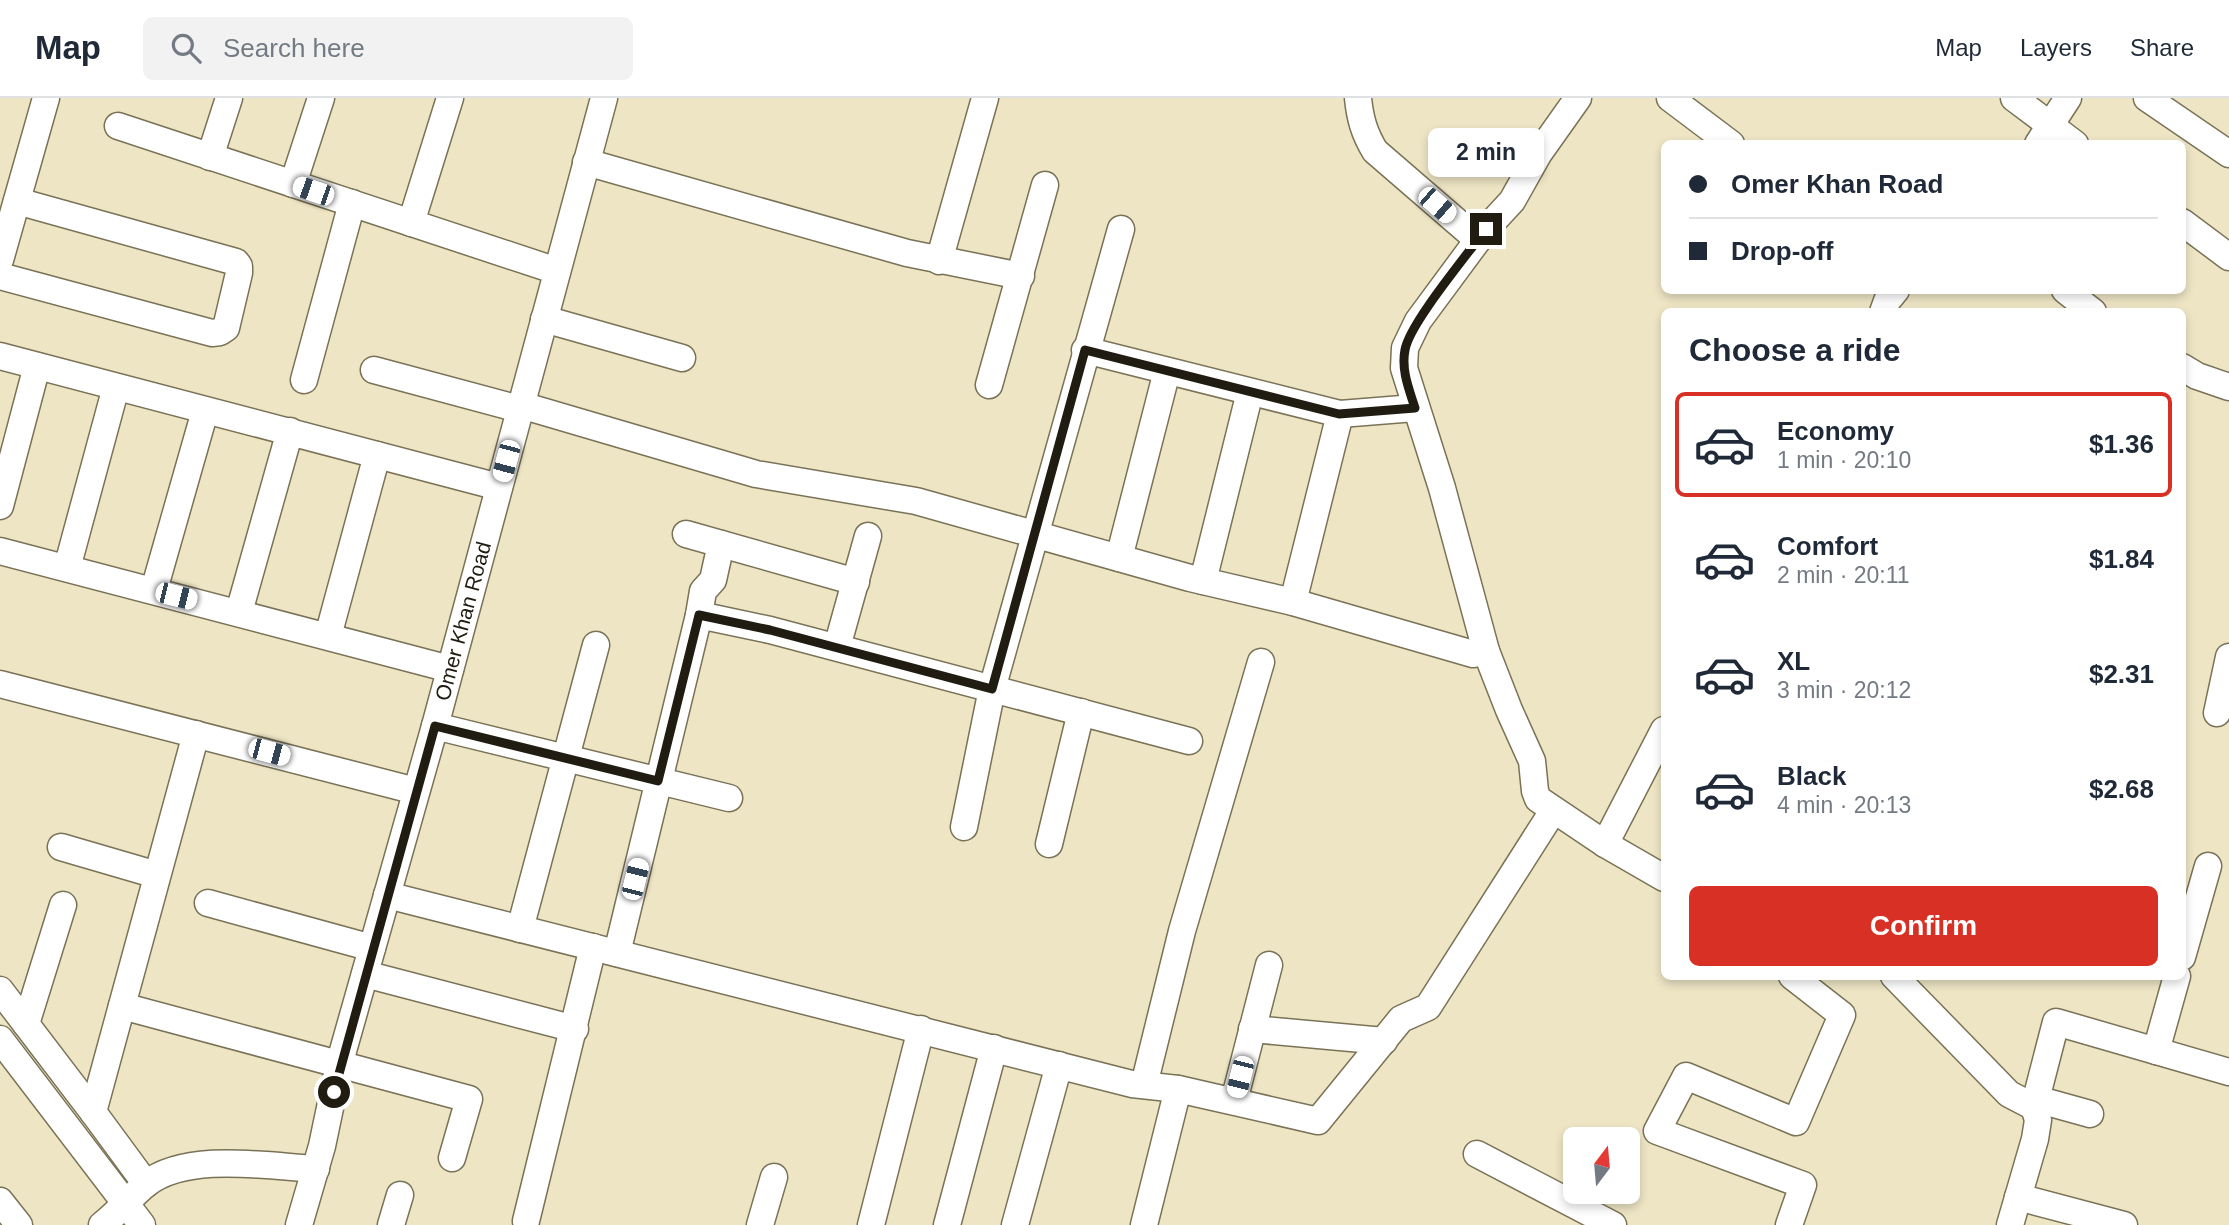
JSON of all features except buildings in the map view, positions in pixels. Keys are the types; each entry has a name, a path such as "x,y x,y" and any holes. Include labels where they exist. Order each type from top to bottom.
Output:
{"street":[{"path":"0,260 46,98"},
{"path":"210,157 229,98"},
{"path":"293,184 321,98"},
{"path":"411,223 450,98"},
{"name":"Omer Khan Road","path":"299,1225 316,1169 339,1065 435,726 604,98"},
{"path":"939,261 985,98"},
{"path":"1358,98 1360,120 1375,151 1478,240"},
{"path":"1577,98 1539,153 1512,201 1478,240 1418,321 1405,348 1404,368 1442,488 1486,651 1532,761 1538,799 1605,844 1661,876"},
{"path":"1670,98 1726,140"},
{"path":"2014,98 2044,135 2061,140"},
{"path":"2044,135 2068,98"},
{"path":"2147,98 2229,154"},
{"path":"118,126 557,271"},
{"path":"586,162 939,261 1021,276"},
{"path":"989,385 1045,185"},
{"path":"0,276 212,333 226,328 239,273 236,262 17,201"},
{"path":"304,380 352,204"},
{"path":"2186,225 2229,257"},
{"path":"964,827 992,689 1121,229"},
{"path":"2070,294 2088,308"},
{"path":"544,319 682,358"},
{"path":"1085,350 1339,414 1415,408"},
{"path":"0,356 499,487"},
{"path":"0,506 9,439 37,366"},
{"path":"2186,369 2197,376 2228,385"},
{"path":"374,370 520,407 756,474 916,501 1203,581 1293,602 1473,654 1486,651"},
{"path":"1119,558 1167,371"},
{"path":"67,568 116,387"},
{"path":"1203,581 1250,392"},
{"path":"154,590 205,411"},
{"path":"1293,602 1339,414"},
{"path":"239,612 290,431"},
{"path":"328,636 377,455"},
{"path":"686,534 856,582"},
{"path":"837,648 869,536"},
{"path":"526,1221 575,1029 605,950 658,781 703,591 713,580 721,544"},
{"path":"0,551 450,669"},
{"path":"699,615 770,630 1189,741"},
{"path":"520,929 596,645"},
{"path":"2217,713 2229,658"},
{"path":"1144,1085 1182,931 1261,662"},
{"path":"0,684 416,791"},
{"path":"1049,844 1081,712"},
{"path":"435,726 729,798"},
{"path":"93,1112 196,734"},
{"path":"1605,844 1661,736"},
{"path":"387,895 1059,1065 1318,1121 1401,1019 1428,1007 1553,811"},
{"path":"61,847 157,875"},
{"path":"2186,943 2208,866"},
{"path":"208,903 372,948"},
{"path":"26,1024 63,905"},
{"path":"1234,1101 1269,965"},
{"path":"365,974 575,1029"},
{"path":"1789,1225 1803,1185 1657,1131 1686,1076 1796,1122 1842,1015 1797,980"},
{"path":"1898,980 2009,1094 2035,1103 2090,1114"},
{"path":"2156,1051 2176,980"},
{"path":"0,990 146,1184"},
{"path":"122,1006 469,1098 452,1158"},
{"path":"2010,1225 2035,1139 2038,1121 2035,1103 2056,1022 2229,1072"},
{"path":"871,1225 921,1029"},
{"path":"1252,1029 1384,1041"},
{"path":"0,1039 142,1225"},
{"path":"947,1225 994,1048"},
{"path":"1015,1225 1059,1065"},
{"path":"1144,1225 1178,1089"},
{"path":"1477,1154 1613,1225"},
{"path":"102,1225 146,1184 182,1166 259,1165 316,1169"},
{"path":"760,1225 774,1177"},
{"path":"391,1225 400,1195"},
{"path":"2018,1197 2124,1225"},
{"path":"0,1201 19,1225"}],"route":[{"path":"334,1092 339,1065 435,726 658,781 699,615 770,630 992,689 1085,350 1339,414 1415,408 1404,368 1405,348 1418,321 1486,229"}]}
